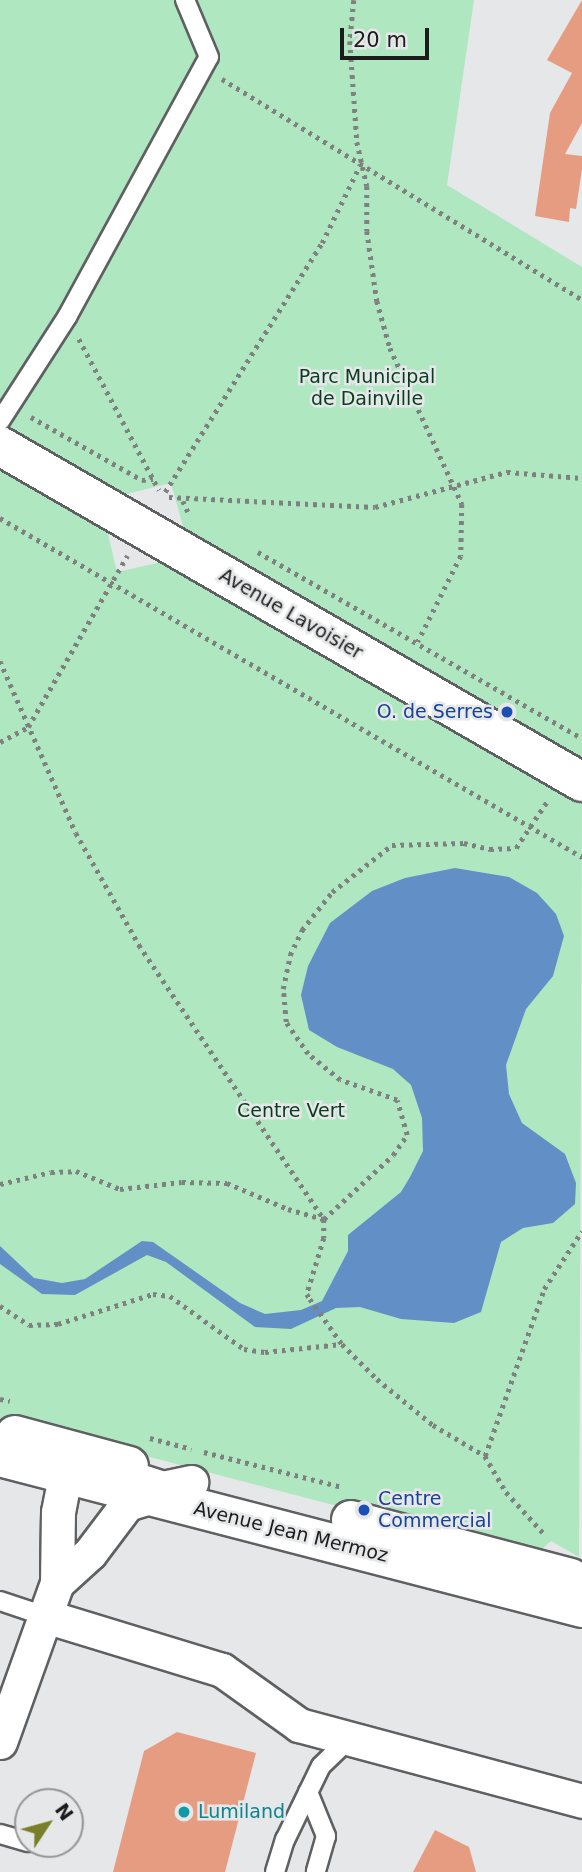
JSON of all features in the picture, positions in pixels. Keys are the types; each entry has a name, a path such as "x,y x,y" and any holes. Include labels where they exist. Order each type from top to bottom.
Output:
{"main road":[{"name":"Avenue Lavoisier","path":"0,446 582,782"},
{"name":"Avenue Jean Mermoz","path":"12,1418 191,1482 582,1581"},
{"name":"Avenue Jean Mermoz","path":"0,1457 65,1477 582,1608"}],"street":[{"path":"0,1742 57,1583 58,1512 65,1477 74,1466 163,1488 191,1482"},
{"path":"57,1583 90,1553 127,1504 150,1497"},
{"path":"45,1616 222,1671 299,1725 347,1741 582,1801"}],"lane":[{"path":"0,421 67,317 209,57 185,0"},
{"path":"0,1601 45,1616"},
{"path":"275,1872 321,1766 347,1741"},
{"path":"308,1792 326,1836 316,1872"}],"path":[{"path":"354,0 351,41 360,164 367,186 367,231 377,301 387,336 421,420 462,504 461,556 418,642"},
{"path":"203,68 582,300"},
{"path":"164,493 322,243 360,164"},
{"path":"67,317 153,479 164,493 184,500 375,507 456,488 507,472 582,478"},
{"path":"10,405 142,480 153,479"},
{"path":"184,500 189,515 200,521"},
{"path":"0,518 534,826 564,850 582,857"},
{"path":"245,545 582,738"},
{"path":"0,743 29,727 111,582"},
{"path":"0,661 76,833 139,945 324,1219 324,1238 307,1294 310,1299 342,1344 433,1425 485,1456 506,1492 549,1543"},
{"path":"324,1219 393,1155 407,1135 397,1100 340,1080 308,1054 286,1022 283,989 290,955 302,929 332,892 393,845 464,842 490,849 516,848 534,826"},
{"path":"0,1184 51,1172 76,1171 120,1189 182,1182 228,1184 288,1209 324,1219"},
{"path":"485,1456 544,1289 582,1231"},
{"path":"0,1306 29,1325 58,1324 153,1294 170,1296 244,1349 265,1352 342,1344"},
{"path":"0,1399 12,1418"},
{"path":"136,1434 352,1489"}],"green space":[{"name":"Parc Municipal de Dainville","path":"0,0 474,0 447,185 582,267 582,760 184,530 171,483 123,495 0,421"},
{"name":"Centre Vert","path":"0,464 105,522 117,572 171,560 582,803 579,1557 551,1541 535,1555 418,1529 396,1511 353,1499 345,1508 0,1418"}],"water":[{"path":"455,868 509,877 537,893 556,914 564,936 553,976 526,1009 506,1065 509,1094 522,1123 565,1154 576,1183 575,1204 553,1223 523,1228 501,1242 481,1312 454,1323 401,1319 360,1307 336,1308 291,1329 255,1327 166,1262 147,1255 75,1295 42,1294 0,1264 0,1246 34,1278 62,1283 85,1279 142,1241 153,1242 240,1303 265,1314 301,1310 322,1301 348,1251 348,1235 401,1192 410,1177 423,1151 422,1118 411,1085 393,1069 337,1047 309,1030 301,995 308,966 330,923 372,891 405,878"}],"building":[{"path":"582,0 582,123 565,154 582,156 582,169 576,209 570,208 569,222 535,216 550,113 572,73 547,60"},
{"name":"Lumiland","path":"177,1732 256,1753 225,1872 113,1872 144,1751"},
{"path":"435,1830 469,1847 476,1872 413,1872"}],"place":[{"name":"O. de Serres","path":"507,712"},
{"name":"Centre Commercial","path":"364,1510"},
{"name":"Lumiland","path":"184,1812"}]}
